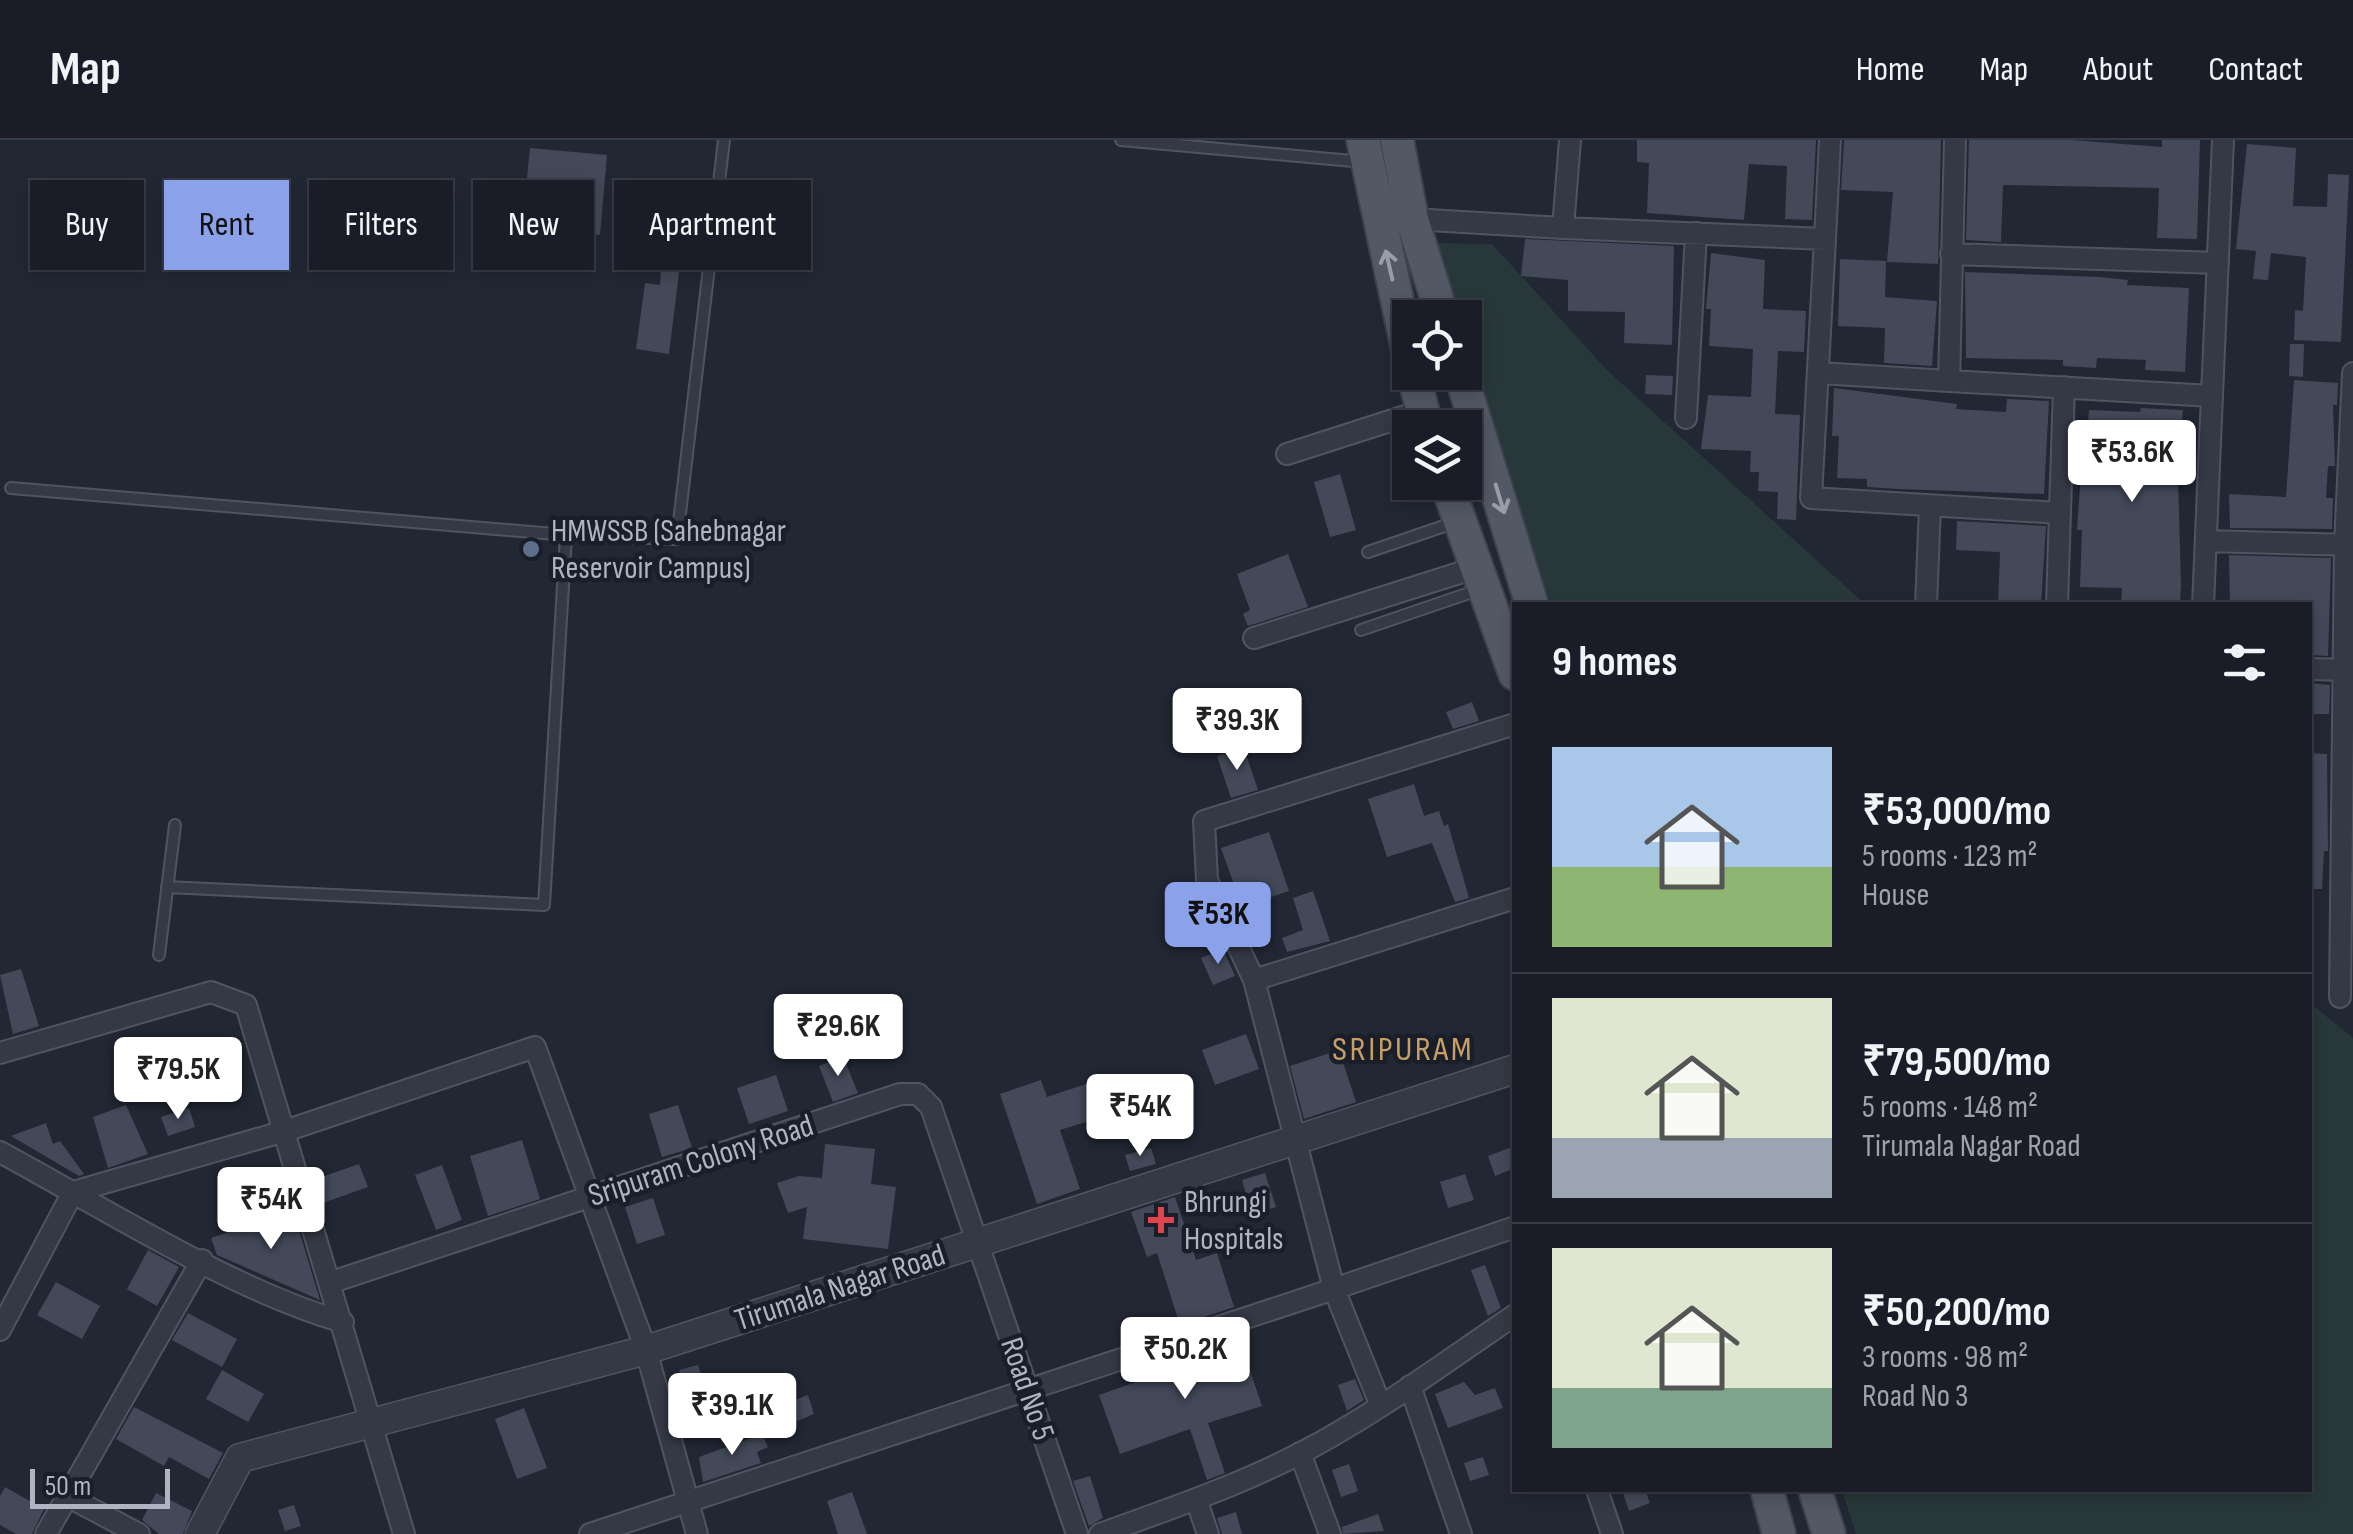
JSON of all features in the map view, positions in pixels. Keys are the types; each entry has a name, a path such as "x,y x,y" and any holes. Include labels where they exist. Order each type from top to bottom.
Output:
{"main road":[{"path":"1397,140 1412,219 1437,300"},
{"path":"1364,151 1397,300"},
{"path":"1466,390 1531,602"},
{"path":"1452,500 1512,666"},
{"path":"1767,1492 1779,1534"},
{"path":"1816,1492 1829,1534"}],"street":[{"path":"1563,228 1570,140"},
{"path":"1830,140 1820,373 1810,498 2060,513"},
{"path":"1949,380 1955,140"},
{"path":"2203,602 2223,140"},
{"path":"1412,219 1825,240"},
{"path":"1686,418 1696,234"},
{"path":"1951,254 2218,263"},
{"path":"1820,373 2212,396"},
{"path":"2340,997 2353,373"},
{"path":"2057,602 2064,386"},
{"path":"1287,454 1392,427"},
{"path":"1926,602 1930,506"},
{"path":"2206,541 2349,545"},
{"path":"1254,638 1479,579"},
{"path":"2312,669 2348,670"},
{"path":"1381,1406 1334,1289 1299,1141 1254,980 1207,880 1204,821 1512,725"},
{"path":"1254,980 1512,899"},
{"path":"0,1054 211,992 246,1005 404,1534"},
{"path":"0,1330 74,1192 285,1131 535,1047 646,1350 697,1534"},
{"name":"Tirumala Nagar Road","path":"200,1534 240,1458 646,1350 1512,1070"},
{"name":"Sripuram Colony Road","path":"329,1283 900,1094 918,1094 932,1108 978,1244"},
{"path":"0,1152 202,1260 312,1313 343,1322"},
{"path":"590,1534 1028,1392 1512,1228"},
{"name":"Road No 5","path":"978,1244 1077,1534"},
{"path":"46,1534 202,1260"},
{"path":"1100,1534 1196,1499 1300,1453 1381,1406 1512,1317"},
{"path":"1410,1386 1460,1534"},
{"path":"1300,1453 1330,1534"},
{"path":"1598,1492 1612,1534"},
{"path":"68,1496 139,1534"},
{"path":"1196,1499 1208,1534"}],"lane":[{"path":"10,488 566,535 677,538 724,140"},
{"path":"1120,140 1364,151"},
{"path":"1368,552 1459,520"},
{"path":"167,888 544,905 566,535"},
{"path":"1361,630 1479,579"},
{"path":"160,954 174,825"}],"shaded area":[{"path":"1433,243 1492,244 1608,371 1863,602 1550,602 1481,390 1482,300 1451,300"},
{"path":"2312,1005 2353,1038 2353,1534 1856,1534 1843,1492 2312,1492"}],"building":[{"path":"1637,140 1816,140 1812,220 1785,219 1787,166 1749,164 1744,220 1647,213 1649,163 1637,162"},
{"path":"1844,140 1941,140 1938,264 1887,262 1893,192 1841,190"},
{"path":"1969,140 2071,140 2162,147 2162,140 2200,140 2197,239 2157,238 2159,188 2003,185 2001,242 1966,240"},
{"path":"2247,144 2296,148 2293,206 2327,207 2328,174 2349,175 2341,342 2294,340 2295,310 2303,311 2306,257 2271,253 2268,280 2253,279 2256,251 2236,249"},
{"path":"530,148 607,155 600,235 594,234 594,180 527,180"},
{"path":"1525,239 1674,246 1672,345 1624,343 1625,312 1568,311 1568,280 1521,276"},
{"path":"1711,253 1765,260 1763,309 1806,311 1804,352 1778,351 1775,414 1800,415 1796,520 1777,519 1778,492 1758,491 1759,472 1750,472 1751,451 1701,449 1708,395 1751,397 1753,349 1709,346 1711,309 1706,309"},
{"path":"1840,259 1886,261 1885,297 1937,301 1932,366 1884,363 1885,328 1838,326"},
{"path":"661,270 679,270 669,354 636,349 645,283 660,285"},
{"path":"1965,272 2100,277 2128,280 2127,285 2189,288 2185,372 2145,370 2146,360 2097,358 2096,368 2063,366 2063,360 1966,358"},
{"path":"2290,344 2304,344 2303,377 2289,376"},
{"path":"1646,375 1673,376 1672,395 1645,394"},
{"path":"2294,380 2338,383 2337,405 2333,405 2335,466 2328,466 2326,498 2333,498 2332,529 2230,528 2229,494 2286,497"},
{"path":"1834,388 1957,404 1956,409 2006,412 2007,399 2049,401 2044,494 1867,487 1867,479 1837,478 1839,436 1832,436"},
{"path":"2141,408 2183,410 2178,479 2180,602 2121,602 2122,588 2080,587 2082,530 2077,530 2082,457 2077,456 2078,434 2087,434 2089,410 2140,412"},
{"path":"1340,474 1356,530 1330,537 1314,482"},
{"path":"1957,521 2046,526 2041,602 1998,602 2000,552 1956,550"},
{"path":"1288,554 1308,607 1248,626 1243,614 1250,610 1237,574"},
{"path":"2229,555 2331,558 2328,656 2312,655 2312,602 2230,602"},
{"path":"2312,683 2330,685 2329,714 2312,714"},
{"path":"1472,702 1479,721 1453,729 1446,712"},
{"path":"1244,748 1258,790 1231,798 1217,756"},
{"path":"2312,753 2327,754 2328,851 2324,851 2322,889 2312,889"},
{"path":"1414,784 1424,816 1439,811 1444,826 1448,824 1469,898 1455,902 1432,843 1387,857 1368,799"},
{"path":"1269,832 1289,891 1242,907 1221,848"},
{"path":"1313,891 1330,941 1287,952 1282,938 1303,930 1293,898"},
{"path":"1223,949 1235,976 1213,985 1201,958"},
{"path":"21,969 39,1026 13,1034 0,975"},
{"path":"1246,1034 1259,1069 1215,1085 1202,1050"},
{"path":"1339,1050 1356,1102 1304,1119 1290,1066"},
{"path":"843,1056 858,1093 833,1102 819,1066"},
{"path":"776,1075 788,1111 749,1124 737,1088"},
{"path":"1041,1080 1047,1097 1098,1080 1109,1115 1060,1130 1080,1189 1037,1204 1000,1094"},
{"path":"126,1105 148,1154 108,1168 93,1117"},
{"path":"678,1105 692,1148 662,1157 649,1114"},
{"path":"189,1108 195,1127 168,1136 161,1117"},
{"path":"46,1123 53,1144 60,1141 84,1174 79,1176 11,1136"},
{"path":"522,1140 540,1199 488,1216 470,1156"},
{"path":"825,1144 875,1149 871,1184 896,1187 888,1249 803,1239 807,1207 788,1213 777,1183 799,1176 822,1178"},
{"path":"1512,1147 1512,1169 1495,1176 1488,1156"},
{"path":"1151,1148 1156,1164 1130,1171 1125,1155"},
{"path":"359,1164 368,1187 320,1204 313,1180"},
{"path":"442,1165 462,1220 436,1230 415,1175"},
{"path":"1265,1173 1276,1207 1252,1215 1242,1180"},
{"path":"1465,1174 1474,1200 1448,1208 1440,1182"},
{"path":"1175,1197 1196,1260 1217,1253 1234,1307 1180,1325 1157,1253 1147,1257 1131,1212"},
{"path":"653,1198 665,1235 637,1244 625,1207"},
{"path":"293,1210 320,1300 217,1255 211,1238"},
{"path":"148,1250 179,1267 157,1306 127,1289"},
{"path":"1485,1265 1501,1308 1488,1316 1471,1270"},
{"path":"56,1282 100,1306 82,1339 37,1315"},
{"path":"188,1313 237,1339 222,1367 172,1340"},
{"path":"1238,1335 1262,1406 1208,1423 1225,1473 1207,1480 1190,1429 1120,1454 1099,1395 1196,1361 1192,1350"},
{"path":"698,1365 704,1386 736,1376 746,1404 694,1420 679,1370"},
{"path":"222,1370 264,1394 248,1422 206,1399"},
{"path":"1355,1379 1364,1400 1347,1411 1338,1385"},
{"path":"1464,1382 1475,1395 1495,1388 1503,1408 1448,1428 1435,1394"},
{"path":"808,1395 814,1414 764,1435 756,1415"},
{"path":"134,1407 223,1453 209,1479 169,1457 164,1466 116,1439"},
{"path":"524,1408 547,1468 517,1479 495,1419"},
{"path":"762,1434 768,1447 757,1452 761,1463 703,1482 699,1457"},
{"path":"1483,1457 1489,1475 1470,1481 1464,1463"},
{"path":"1349,1464 1358,1491 1341,1497 1332,1470"},
{"path":"1090,1476 1103,1518 1089,1526 1073,1481"},
{"path":"5,1487 44,1509 32,1534 16,1534 0,1525 0,1496"},
{"path":"852,1492 867,1534 838,1534 827,1501"},
{"path":"1623,1492 1646,1492 1650,1503 1629,1511"},
{"path":"156,1493 192,1511 183,1534 159,1534 142,1520"},
{"path":"294,1505 301,1526 285,1531 278,1510"},
{"path":"1236,1512 1242,1534 1222,1534 1217,1518"},
{"path":"1378,1514 1384,1531 1343,1534 1342,1527"}],"place":[{"name":"HMWSSB (Sahebnagar Reservoir Campus)","path":"531,549"},
{"name":"Bhrungi Hospitals","path":"1161,1220"}],"district":[{"name":"SRIPURAM","path":"1403,1049"}]}
